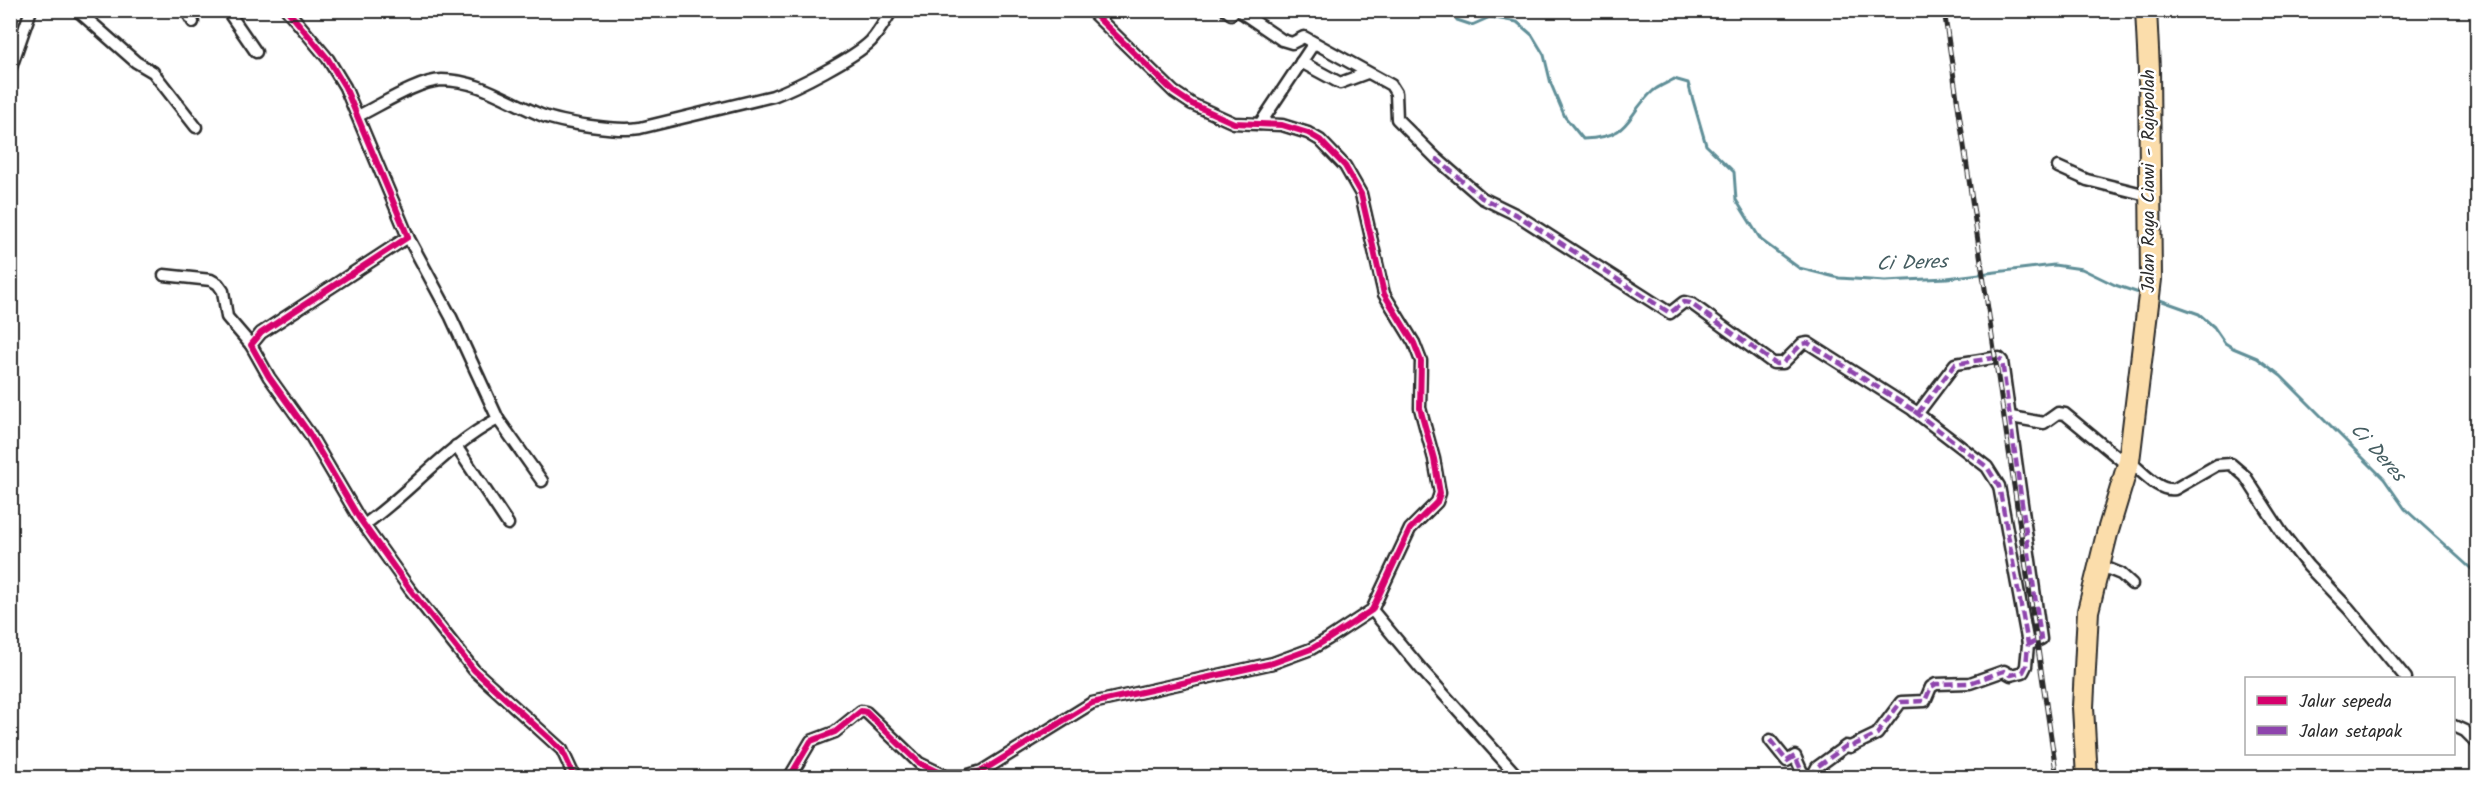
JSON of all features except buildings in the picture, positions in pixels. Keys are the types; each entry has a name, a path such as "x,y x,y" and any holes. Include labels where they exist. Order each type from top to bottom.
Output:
{"highway":[{"name":"Jalan Raya Ciawi - Rajapolah","path":"2087,777 2083,707 2088,611 2128,463 2151,279 2146,10"}],"street":[{"path":"10,70 31,10"},
{"path":"77,10 136,62 153,72 196,127"},
{"path":"186,10 193,22"},
{"path":"227,10 256,52"},
{"path":"287,10 337,72 358,116 408,237 451,317 498,419 542,481"},
{"path":"358,116 424,84 442,80 489,90 542,116 553,119 622,130 640,128 790,90 866,45 878,33 892,10"},
{"path":"789,777 811,741 835,732 861,711 866,712 913,759 941,774 965,776 982,771 1092,703 1273,663 1311,649 1372,609 1410,529 1434,507 1440,493 1434,459 1420,408 1420,361 1414,344 1384,294 1361,194 1345,165 1320,140 1296,128 1234,123 1192,104 1174,92 1090,10"},
{"path":"1226,10 1231,14 1237,10 1282,40 1292,43 1304,37 1391,85 1396,93 1397,119 1436,158 1484,199 1517,215 1670,313 1684,302 1690,303 1776,364 1783,363 1802,344 1808,343 1914,411 1987,467 1999,486 2028,644 2026,666 2023,672 2011,675 2004,670 1969,683 1934,684 1925,700 1901,702 1877,734 1862,739 1850,747 1846,746 1815,769 1814,777 1802,772 1796,756 1786,761 1770,740"},
{"path":"1260,124 1314,43"},
{"path":"1301,62 1340,82 1367,73"},
{"path":"2058,167 2087,180 2151,196"},
{"path":"251,345 261,333 408,237"},
{"path":"164,275 211,280 218,284 223,291 227,317 251,345 269,376 309,433 364,525 459,654 499,695 556,743 562,750 574,777"},
{"path":"1914,411 1921,412 1955,364 1996,358 2002,361 2041,637 2039,641 2028,644"},
{"path":"2011,417 2044,423 2056,414 2065,414 2128,463 2168,490 2175,489 2217,465 2225,463 2237,468 2245,476 2282,533 2307,566 2349,609 2405,677"},
{"path":"364,525 387,509 456,446 498,419"},
{"path":"456,446 508,524"},
{"path":"2099,565 2121,574 2132,584"},
{"path":"1372,609 1498,757 1519,777"},
{"path":"2455,726 2465,731 2478,744"}],"waterway":[{"name":"Ci Deres","path":"1452,10 1457,20 1472,25 1490,17 1517,22 1532,35 1544,55 1551,84 1565,117 1583,139 1599,137 1619,130 1653,91 1674,79 1688,83 1706,145 1734,172 1736,200 1761,240 1799,268 1839,278 1885,281 1947,278 2054,265 2082,269 2115,285 2142,294"},
{"name":"Ci Deres","path":"2157,299 2199,314 2214,327 2225,343 2257,358 2281,376 2384,479 2405,509 2478,575"}],"railway":[{"path":"1944,10 2057,778"}],"marked path":[{"path":"1436,158 1482,198 1517,215 1670,313 1684,302 1690,303 1776,364 1783,363 1802,344 1808,343 1918,413 1955,364 1993,358"},
{"path":"1815,778 1814,773 1817,767 1846,746 1850,747 1877,734 1901,702 1925,701 1931,687 1936,684 1970,683 2004,671 2011,675 2023,672 2026,666 2028,645 2041,639 2002,361 1999,358"},
{"path":"1914,411 1987,467 1999,486 2028,644"},
{"path":"1770,740 1787,761 1795,756 1802,772 1812,778"}],"cycle path":[{"path":"287,10 328,59 345,87 408,237 261,333 251,345 269,377 309,433 359,518 409,588 474,670 562,750 575,778"},
{"path":"789,778 811,741 835,732 861,711 866,712 919,763 946,776 965,776 982,771 1092,703 1273,663 1311,649 1372,610 1410,529 1437,502 1440,493 1434,459 1420,408 1421,361 1414,343 1384,294 1361,194 1345,166 1320,140 1308,133 1282,125 1234,123 1192,104 1174,92 1090,10"}]}
